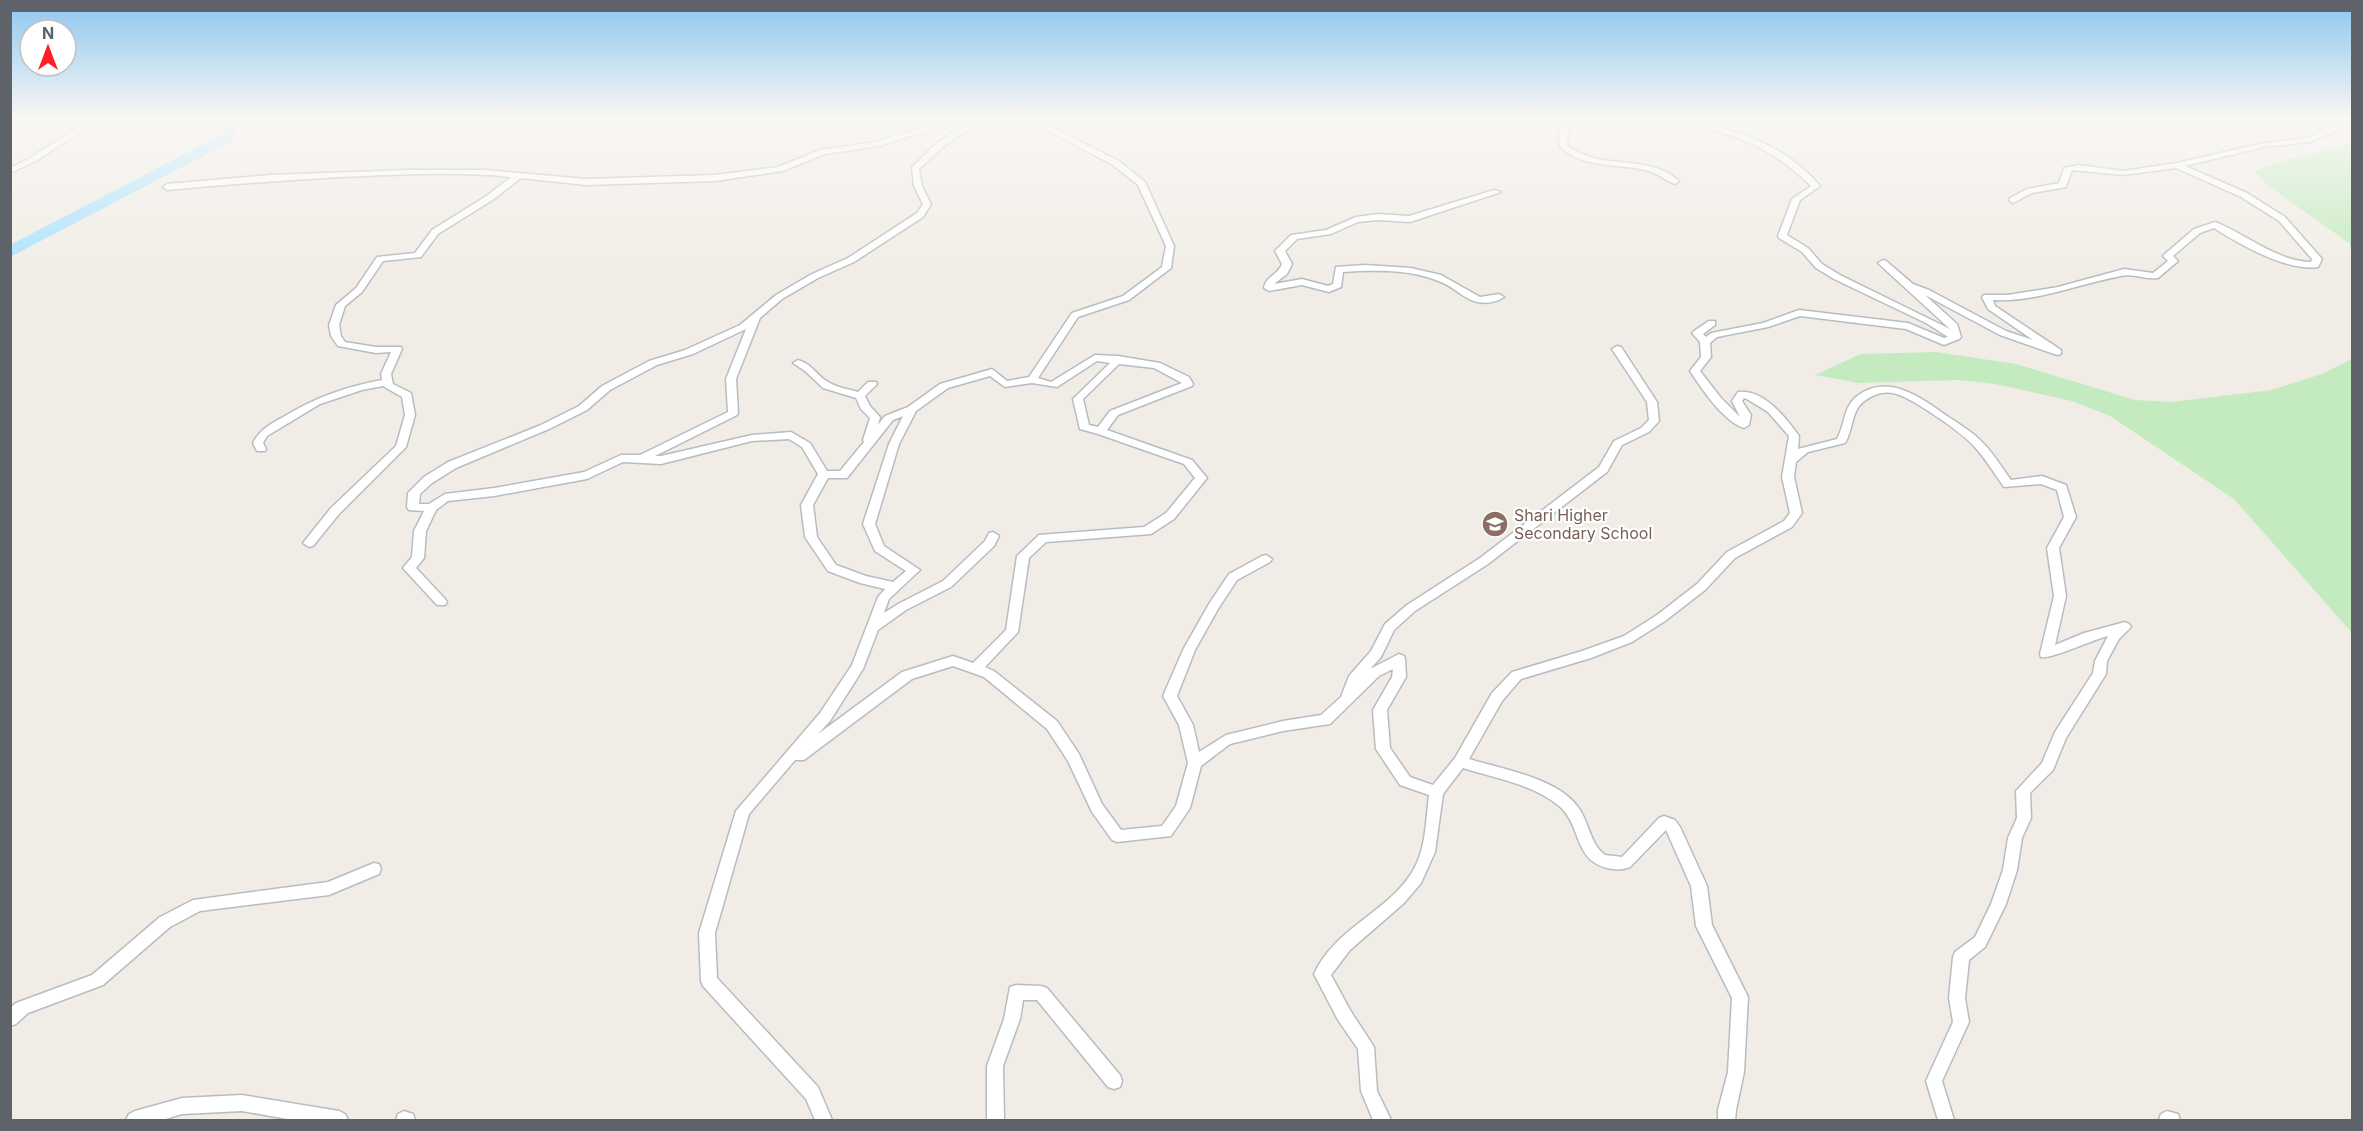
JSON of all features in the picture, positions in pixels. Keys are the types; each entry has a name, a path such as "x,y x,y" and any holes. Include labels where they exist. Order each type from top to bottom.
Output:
{"street":[{"path":"166,187 270,178 408,172 485,172 586,182 715,178 762,171"},
{"path":"431,508 413,507 414,493 428,480 452,465 545,427 583,408 606,388 653,363 689,352 743,327 779,297 815,276 851,260 920,215 927,204 918,186 915,171"},
{"path":"1032,380 1075,315 1126,298 1166,268 1170,246 1142,184 1126,171"},
{"path":"1657,171 1675,181"},
{"path":"1802,171 1816,186 1796,199 1782,236 1805,250 1819,266 1837,277 1929,321 1956,337"},
{"path":"2013,200 2030,191 2063,185 2067,171"},
{"path":"2107,171 2123,173 2138,171"},
{"path":"1912,287 1926,292 2003,333 2057,352 1991,307 1987,297 2008,298 2059,290 2124,272 2155,276 2174,261 2168,256 2197,231 2215,225 2226,233 2283,258 2305,266 2315,265 2317,259 2282,219 2244,195 2190,171"},
{"path":"309,543 335,511 401,447 410,415 407,395 388,386 386,374 397,349 376,350 342,344 336,336 334,325 341,305 359,290 380,259 418,255 435,232 491,197 518,176"},
{"path":"1497,192 1410,219 1378,217 1356,220 1328,232 1294,237 1280,251 1287,264 1284,272 1270,282 1269,288 1302,282 1329,289 1338,285 1339,269 1360,268 1436,277 1450,283 1472,298 1486,302 1499,297"},
{"path":"1883,262 1954,326 1956,337"},
{"path":"1705,342 1714,335 1765,325 1799,313 1908,326 1944,342 1956,337"},
{"path":"643,458 734,412 731,380 756,316"},
{"path":"1382,1120 1370,1091 1366,1047 1344,1015 1322,974 1347,941 1366,928 1383,909 1404,892 1421,871 1431,833 1436,792 1460,762 1497,697 1517,675 1586,655 1628,639 1661,618 1701,587 1731,555 1788,524 1796,513 1787,473 1792,458 1794,436 1773,410 1757,398 1743,394 1737,401 1746,415 1744,425 1707,389 1695,371 1706,357 1705,342 1697,333 1712,323"},
{"path":"1344,704 1354,679 1376,654 1389,627 1411,608 1484,561 1603,469 1618,443 1645,430 1654,421 1652,402 1617,349"},
{"path":"824,474 843,475 889,418 912,409 944,386 992,372 1005,384 1032,380 1053,385 1095,358 1118,359 1156,365 1185,380 1188,384 1114,412 1101,431"},
{"path":"975,669 1012,632 1023,556 1043,538 1147,531 1170,516 1201,478 1188,462 1084,427 1078,399 1086,388 1109,371 1118,359"},
{"path":"798,363 809,367 826,385 860,396 865,407 875,417 863,452"},
{"path":"261,449 258,443 262,434 316,402 360,387 388,382"},
{"path":"860,396 872,384"},
{"path":"1792,458 1802,450 1841,441 1845,436 1848,412 1858,400 1870,393 1889,389 1906,393 1975,441 2008,484 2042,480 2062,488 2070,517 2053,548 2060,596 2046,654 2088,636 2125,627 2114,636 2101,661 2099,674 2060,736 2048,766 2023,790 2024,818 2015,838 2010,870 1998,904 1980,942 1961,957 1957,998 1961,1022 1934,1081 1946,1120"},
{"path":"823,1120 812,1094 709,981 707,933 743,810 825,717 858,666 884,597 914,570 879,548 869,524 894,444 912,409"},
{"path":"441,602 409,568 418,558 420,531 431,508 445,498 561,481 587,475 621,458 660,460 752,438 791,435 806,445 824,474"},
{"path":"824,474 807,506 811,537 832,568 864,580 895,587"},
{"path":"872,629 902,607 947,584 990,543 993,536"},
{"path":"776,773 907,675 953,661 989,674 1052,725 1074,758 1097,808 1118,836 1166,832 1183,808 1195,763 1186,725 1170,696 1188,650 1233,578 1266,559"},
{"path":"1195,763 1226,740 1283,726 1325,720 1374,673 1399,659 1399,677 1380,710 1383,749 1405,781 1436,792"},
{"path":"1460,762 1524,780 1560,799 1573,811 1589,851 1597,858 1611,864 1625,862 1664,822 1670,824 1699,886 1704,926 1740,997 1736,1072 1727,1110 1727,1120"},
{"path":"10,1019 22,1008 97,980 165,922 198,905 329,888 374,869"},
{"path":"995,1120 995,1066 1012,1019 1016,992 1041,993 1114,1081"},
{"path":"135,1120 182,1106 242,1102 339,1120"},
{"path":"2167,1120 2172,1120"}],"green space":[{"path":"2254,171 2352,171 2352,251 2349,243 2267,185"},
{"path":"1936,352 2016,364 2135,400 2172,402 2271,390 2322,374 2352,359 2352,633 2234,499 2110,416 2072,401 1995,384 1958,380 1859,383 1815,375 1861,354"}],"waterway":[{"path":"10,252 165,171"}],"place":[{"name":"Shari Higher Secondary School","path":"1495,524"}]}
